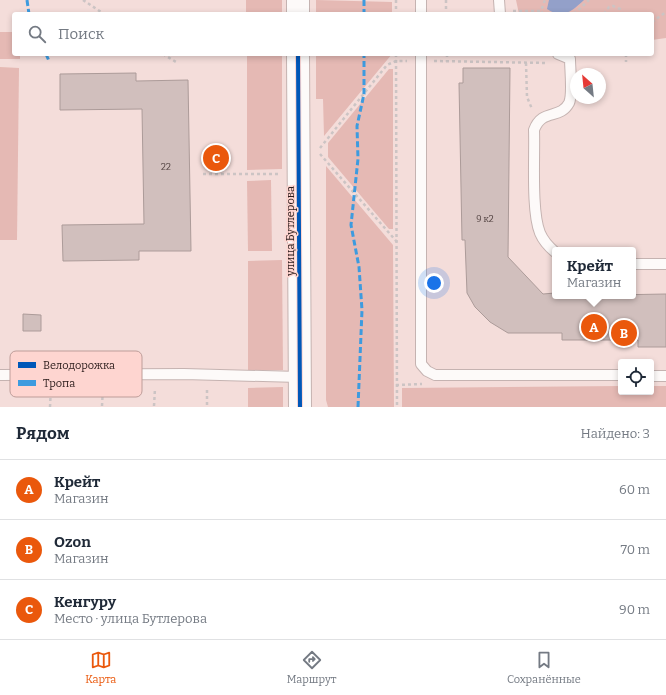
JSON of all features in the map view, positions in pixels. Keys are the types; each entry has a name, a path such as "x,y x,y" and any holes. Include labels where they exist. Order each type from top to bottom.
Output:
{"street":[{"path":"298,0 298,12"},
{"name":"улица Бутлерова","path":"298,56 300,407"}],"lane":[{"path":"421,0 421,12"},
{"path":"499,0 504,12"},
{"path":"552,250 549,248 540,233 536,216 534,130 537,121 545,116 564,109 570,101 570,59 563,56"},
{"path":"421,58 421,364 427,371 435,375 618,375"},
{"path":"636,264 666,264"},
{"path":"142,374 299,377"},
{"path":"654,376 666,376"}],"path":[{"path":"83,0 101,12"},
{"path":"396,0 396,12"},
{"path":"446,0 446,12"},
{"path":"542,12 545,0"},
{"path":"576,12 589,0"},
{"path":"613,0 613,6"},
{"path":"605,12 609,7 613,6 620,9 622,12"},
{"path":"654,21 666,12"},
{"path":"166,56 176,62"},
{"path":"396,56 397,407"},
{"path":"447,56 447,62"},
{"path":"626,56 626,62"},
{"path":"320,148 387,65 396,61 421,58 447,62 556,63 570,59"},
{"path":"526,63 527,97 537,121"},
{"path":"320,154 397,242"},
{"path":"203,174 282,174"},
{"path":"154,406 155,374"},
{"path":"50,397 50,407"}],"shaded area":[{"path":"246,0 282,0 282,12 246,12"},
{"path":"316,0 392,2 392,12 316,12"},
{"path":"516,0 666,0 666,38 654,40 654,12 519,12"},
{"path":"0,32 12,32 12,56 20,56 20,59 0,59"},
{"path":"247,56 282,56 282,169 247,170"},
{"path":"316,56 390,56 324,136 323,99 316,99"},
{"path":"0,67 19,68 17,240 0,240"},
{"path":"389,69 393,69 393,229 389,229 328,157 328,143"},
{"path":"326,166 393,245 394,407 328,407 326,400"},
{"path":"271,180 272,251 248,251 247,181"},
{"path":"282,260 283,370 248,370 248,261"},
{"path":"618,386 618,395 654,395 654,386 666,386 666,407 402,407 402,388"},
{"path":"283,387 283,407 248,407 248,388"}],"water":[{"path":"549,0 584,0 569,12 553,12 547,9"}],"building":[{"path":"463,68 510,68 508,257 543,294 552,293 552,299 636,299 636,295 666,294 666,347 638,347 638,340 562,340 562,333 508,333 490,322 475,307 467,293 465,240 462,240 459,83 463,83"},
{"path":"136,73 136,81 188,80 191,251 139,251 139,260 63,261 62,225 144,224 142,109 60,110 60,74"},
{"path":"23,314 41,315 41,331 23,331"}],"marked path":[{"path":"27,0 29,12"},
{"path":"364,0 364,12"},
{"path":"47,56 49,61"},
{"path":"358,407 362,310 359,267 351,225 358,159 357,126 364,94 364,56"}],"cycle path":[{"path":"298,56 300,407"}],"place":[{"name":"Кенгуру","path":"216,158"},
{"name":"Крейт","path":"594,327"},
{"name":"Ozon","path":"624,333"}]}
